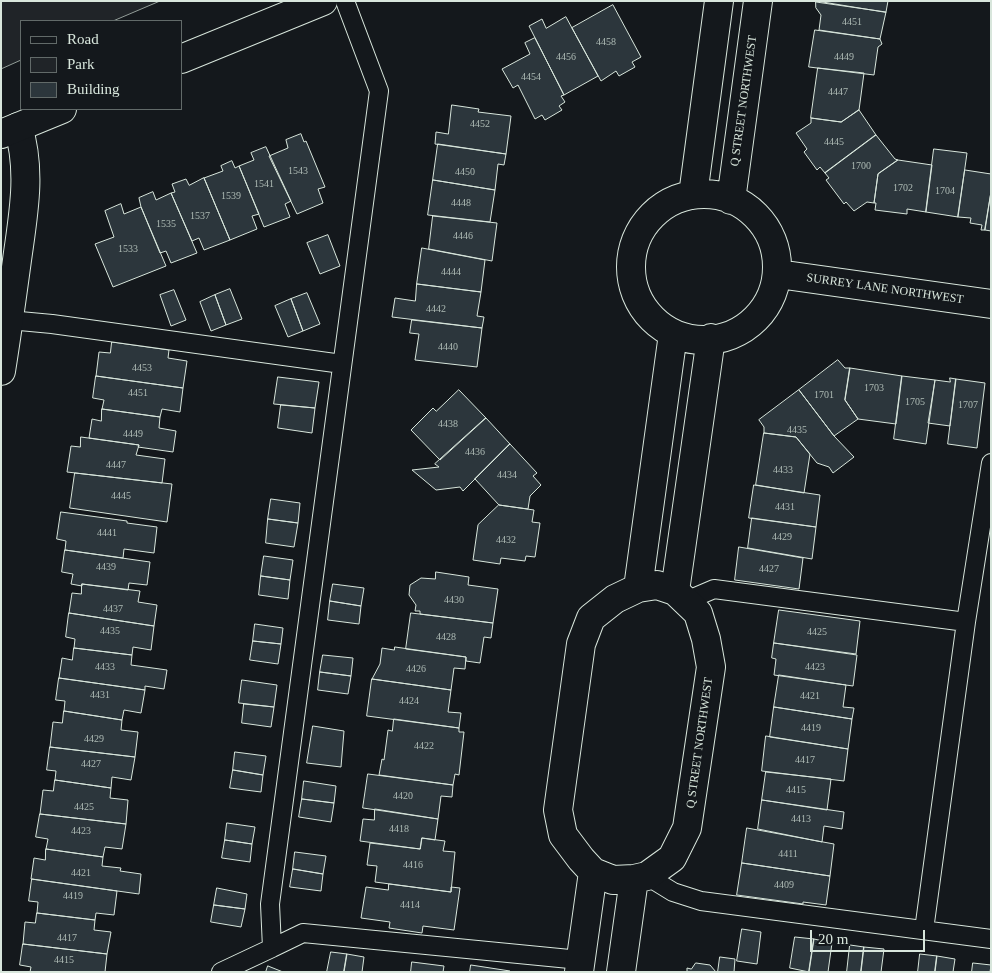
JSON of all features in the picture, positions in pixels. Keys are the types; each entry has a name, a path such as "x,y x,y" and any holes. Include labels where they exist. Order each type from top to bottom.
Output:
{"street":[{"path":"182,59 323,1"},
{"path":"693,195 719,1"},
{"name":"Q STREET NORTHWEST","path":"731,200 758,1"},
{"path":"1,371 26,190 24,150 10,131 60,110"},
{"path":"706,193 731,200 744,204 771,234 778,274 762,314 737,333 711,338 692,339 673,334 653,322 634,292 630,256 644,223 671,200 706,193"},
{"name":"SURREY LANE NORTHWEST","path":"778,274 991,304"},
{"path":"638,588 673,334"},
{"path":"622,972 640,878 613,880 593,872 563,835 558,810 581,644 592,618 615,599 638,588 657,585 681,596 711,338"},
{"name":"Q STREET NORTHWEST","path":"640,878 672,858 687,828 711,667 706,639 698,613 681,596"},
{"path":"579,966 593,872"}],"lane":[{"path":"272,948 270,904 379,91 345,1"},
{"path":"8,320 342,364"},
{"path":"924,930 966,622 991,463"},
{"path":"681,596 714,589 966,622"},
{"path":"640,878 701,901 991,939"},
{"path":"221,972 302,932 579,966"}],"green space":[{"path":"1,1 160,1 115,20 20,20 20,60 1,69"}],"building":[{"path":"817,1 888,1 886,12"},
{"path":"816,2 886,12 880,39 819,30 821,15 816,8"},
{"path":"613,5 641,57 632,62 635,67 619,76 616,71 601,81 572,28"},
{"path":"566,17 598,76 564,95 529,26 542,19 546,28"},
{"path":"815,30 880,39 882,44 878,47 874,75 809,67"},
{"path":"535,38 564,95 561,96 565,102 559,106 562,110 545,120 542,115 535,119 518,85 513,88 502,69 530,54 525,43"},
{"path":"818,68 864,73 859,110 841,122 811,118"},
{"path":"452,105 479,109 478,112 511,116 506,154 435,144 436,132 448,134"},
{"path":"859,110 876,135 825,173 820,167 817,170 804,152 807,149 796,133 811,123 811,118 841,122"},
{"path":"301,134 304,142 306,141 325,187 318,189 323,203 297,214 269,156 288,148 286,140"},
{"path":"876,135 895,159 898,160 878,174 874,203 867,202 854,211 846,202 844,204 826,180 829,178 825,173"},
{"path":"438,144 506,154 504,165 498,164 495,190 433,180"},
{"path":"266,147 291,201 285,204 290,217 264,227 239,166 254,160 251,153"},
{"path":"934,149 967,153 958,217 926,212"},
{"path":"898,160 932,165 926,212 907,209 907,214 875,210 876,203 874,203 878,174"},
{"path":"232,161 235,168 239,166 259,214 252,216 257,229 230,240 204,178 223,171 221,166"},
{"path":"965,170 991,174 991,192 985,230 981,230 982,225 970,223 971,218 958,217"},
{"path":"204,178 230,240 204,250 199,238 192,241 171,193 175,192 172,184 186,179 189,185"},
{"path":"433,180 495,190 490,222 428,215"},
{"path":"153,192 156,200 171,193 197,253 171,263 166,251 160,253 139,198"},
{"path":"991,192 991,231 985,230"},
{"path":"121,204 124,214 141,207 166,266 113,287 95,244 114,237 105,211"},
{"path":"433,216 497,223 492,261 429,249"},
{"path":"328,235 340,266 320,274 307,243"},
{"path":"422,248 485,260 481,292 417,284"},
{"path":"417,284 481,292 477,316 484,317 482,328 392,317 395,298 415,301"},
{"path":"230,289 242,319 226,325 215,295"},
{"path":"174,290 186,320 171,326 160,295"},
{"path":"307,293 320,324 303,331 291,299"},
{"path":"215,295 226,325 211,331 200,302"},
{"path":"291,299 303,331 288,337 275,306"},
{"path":"412,320 482,328 477,367 415,360 419,334 410,333"},
{"path":"112,342 169,350 168,358 187,361 183,388 96,376 99,352 110,353"},
{"path":"838,360 845,368 850,368 845,400 858,419 834,436 799,390"},
{"path":"850,368 902,376 896,424 858,419 845,400"},
{"path":"96,376 183,388 180,412 162,409 160,417 102,409 104,400 93,398"},
{"path":"902,376 935,380 926,444 894,439"},
{"path":"278,377 319,382 315,408 274,404"},
{"path":"950,378 956,379 950,426 928,423 935,380 950,382"},
{"path":"956,379 985,383 977,448 948,444"},
{"path":"459,390 486,418 440,460 411,430 433,408 436,411"},
{"path":"799,390 834,436 854,457 833,473 829,467 817,463 796,437 764,433 764,427 759,420"},
{"path":"281,405 315,408 312,433 278,428"},
{"path":"102,409 160,417 159,428 176,431 173,452 89,438 92,419 101,421"},
{"path":"486,418 510,444 463,491 460,487 436,490 412,470 439,467 435,464"},
{"path":"764,433 796,437 810,454 804,493 756,485"},
{"path":"81,437 139,445 136,455 165,459 162,483 67,472 71,446 80,447"},
{"path":"510,444 537,473 533,476 541,485 530,496 528,509 499,505 475,479"},
{"path":"75,473 172,484 167,522 70,508"},
{"path":"754,485 820,495 816,527 749,518"},
{"path":"271,499 300,503 298,523 268,519"},
{"path":"499,505 534,510 532,522 540,523 535,557 526,556 525,561 501,558 500,564 473,560 478,525"},
{"path":"61,512 157,527 154,553 124,549 123,558 65,550 66,541 57,539"},
{"path":"752,518 816,527 812,559 748,548"},
{"path":"268,519 298,523 294,547 266,543"},
{"path":"739,547 803,558 799,589 735,580"},
{"path":"65,550 150,562 147,585 129,583 128,590 71,584 73,574 62,572"},
{"path":"264,556 293,560 290,580 261,576"},
{"path":"436,572 469,577 468,585 498,589 493,623 420,614 420,611 415,611 416,605 409,595 410,585 421,578 435,579"},
{"path":"261,576 290,580 288,599 259,595"},
{"path":"82,584 140,591 138,602 157,605 154,626 69,613 72,593 81,594"},
{"path":"333,584 364,588 361,606 330,601"},
{"path":"330,601 361,606 359,624 328,620"},
{"path":"779,610 860,621 856,654 774,643"},
{"path":"69,613 154,626 151,650 133,647 132,655 74,648 75,639 66,637"},
{"path":"411,613 493,623 491,638 484,637 480,663 466,661 466,657 406,649"},
{"path":"255,624 283,628 281,644 253,641"},
{"path":"253,641 281,644 278,664 250,660"},
{"path":"774,643 857,655 853,686 774,675 776,659 772,658"},
{"path":"395,647 466,657 465,669 454,668 451,690 372,679 380,664 382,648 394,650"},
{"path":"74,648 132,655 131,665 167,670 164,689 145,686 145,690 59,678 62,658 72,660"},
{"path":"323,655 353,658 351,676 320,672"},
{"path":"320,672 351,676 348,694 318,690"},
{"path":"779,675 846,685 843,707 854,708 852,719 774,707"},
{"path":"59,678 145,690 141,713 124,710 122,720 64,711 65,701 56,700"},
{"path":"372,679 451,690 448,712 461,713 459,728 367,716"},
{"path":"242,680 277,685 274,707 239,703"},
{"path":"244,704 274,707 271,727 242,723"},
{"path":"774,707 852,719 848,749 770,737"},
{"path":"64,711 122,720 121,730 138,732 135,757 50,747 53,722 62,723"},
{"path":"394,719 459,728 459,732 464,732 459,775 455,774 453,785 379,775 382,759 384,760 388,730 392,731"},
{"path":"313,726 344,731 341,767 307,763"},
{"path":"766,736 848,749 844,781 762,771"},
{"path":"50,747 135,757 131,780 112,777 111,788 55,780 56,771 47,770"},
{"path":"235,752 266,756 263,775 233,770"},
{"path":"233,770 263,775 261,792 230,788"},
{"path":"766,772 831,779 827,810 762,800"},
{"path":"368,774 453,785 452,797 441,796 438,819 363,808"},
{"path":"55,780 111,788 110,798 128,800 126,824 40,814 43,790 53,791"},
{"path":"304,781 336,786 334,803 302,799"},
{"path":"302,799 334,803 331,822 299,817"},
{"path":"762,800 844,812 842,829 824,826 822,842 758,829"},
{"path":"375,809 438,819 435,840 422,838 420,849 360,841 363,819 374,820"},
{"path":"40,814 126,824 122,849 105,847 103,857 46,849 48,839 36,837"},
{"path":"227,823 255,827 252,844 225,840"},
{"path":"747,828 834,844 830,876 742,863"},
{"path":"422,838 445,841 443,851 455,852 451,892 375,882 377,866 367,865 370,843 420,849"},
{"path":"225,840 252,844 250,862 222,858"},
{"path":"46,849 103,857 102,866 121,868 120,871 141,874 139,894 31,879 34,858 45,860"},
{"path":"295,852 326,856 323,874 293,869"},
{"path":"742,863 830,876 826,905 803,902 803,904 737,895"},
{"path":"293,869 323,874 321,891 290,887"},
{"path":"32,879 117,891 114,915 96,913 95,920 37,913 38,902 29,901"},
{"path":"389,884 451,892 451,887 460,888 454,930 423,926 422,933 389,928 390,922 361,918 366,887 388,890"},
{"path":"217,888 247,894 245,909 214,905"},
{"path":"214,905 245,909 241,927 211,922"},
{"path":"37,913 95,920 94,930 111,932 107,954 23,944 25,922 35,923"},
{"path":"742,929 761,932 757,964 737,961"},
{"path":"795,937 814,939 809,972 790,968"},
{"path":"814,939 832,943 828,972 809,972"},
{"path":"23,944 107,954 105,972 30,972 31,967 20,965"},
{"path":"850,945 864,947 861,972 847,972"},
{"path":"864,947 884,949 881,972 861,972"},
{"path":"331,952 347,954 344,972 327,972"},
{"path":"347,954 364,957 362,972 344,972"},
{"path":"920,954 937,956 935,972 918,972"},
{"path":"937,956 955,959 953,972 935,972"},
{"path":"720,957 735,959 734,972 718,972"},
{"path":"412,962 444,966 443,972 411,972"},
{"path":"696,963 710,965 716,972 687,972 687,968 691,969"},
{"path":"973,963 991,965 990,972 972,972"},
{"path":"471,965 510,971 510,972 470,972"},
{"path":"268,966 283,972 266,972"}]}
